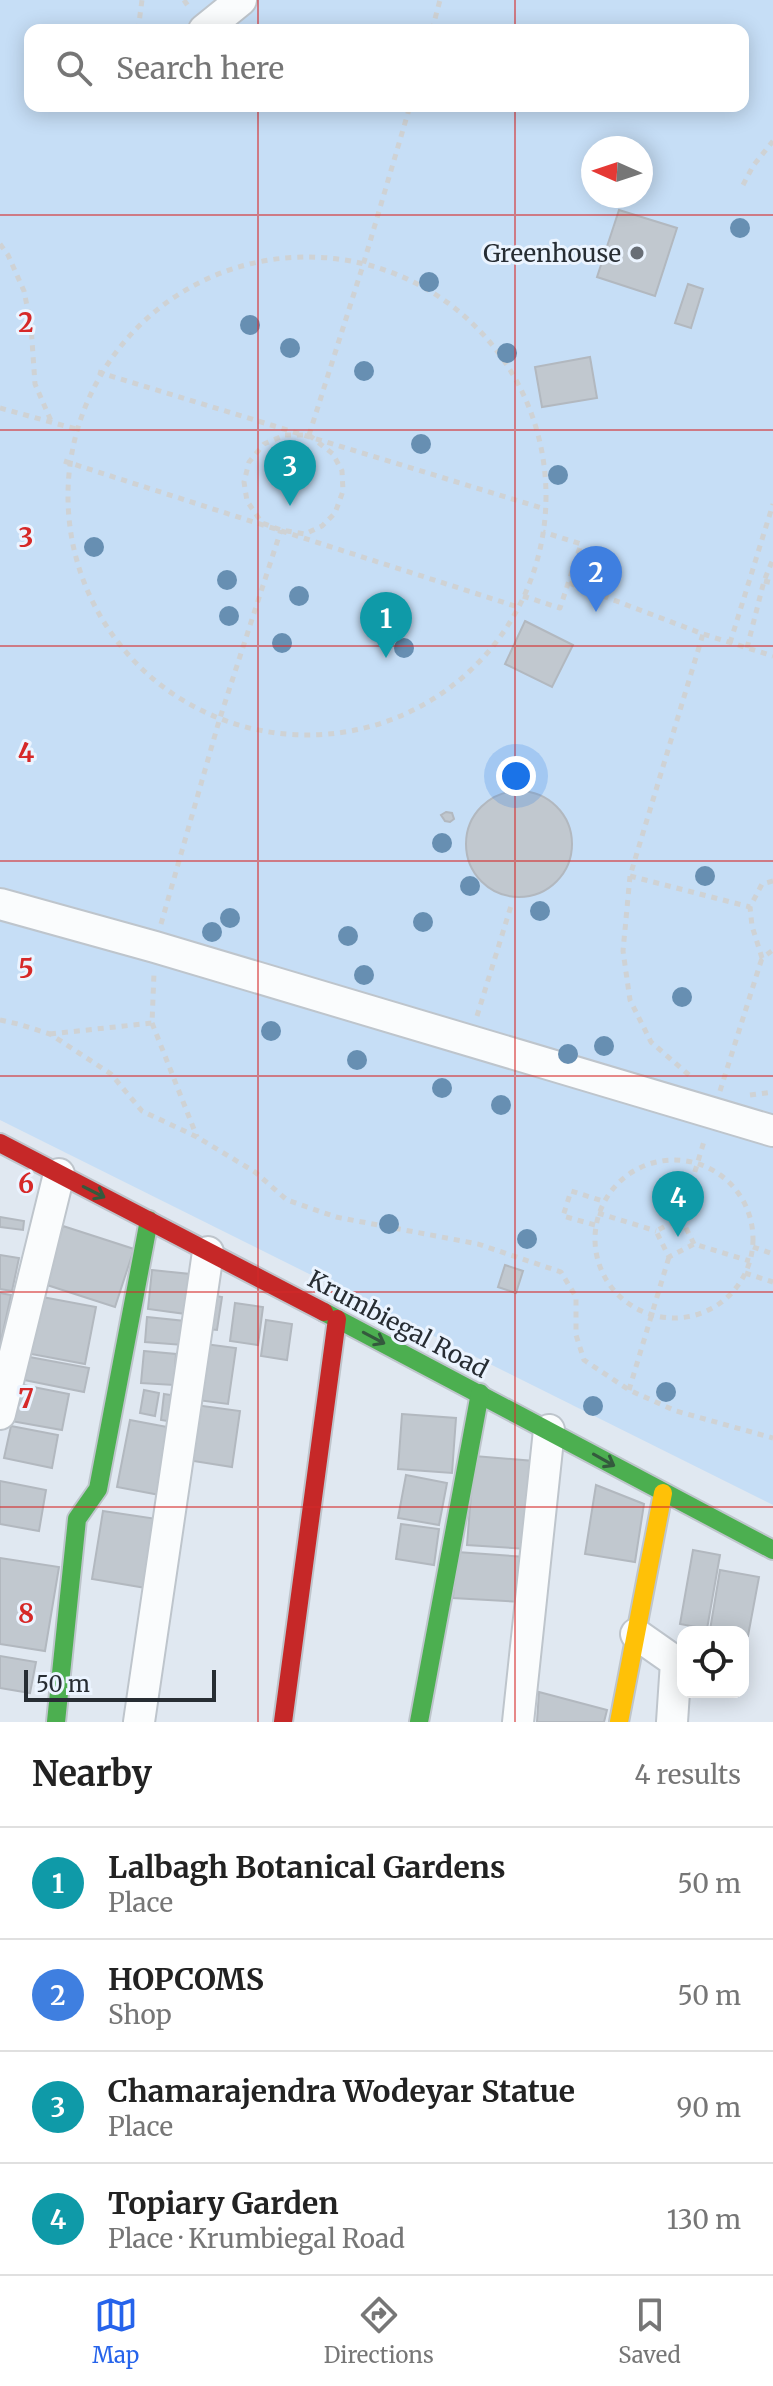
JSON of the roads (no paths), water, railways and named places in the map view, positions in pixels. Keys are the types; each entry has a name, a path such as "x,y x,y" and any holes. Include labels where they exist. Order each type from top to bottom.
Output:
{"street":[{"path":"211,24 241,0"},
{"path":"0,904 470,1040 720,1097 773,1131"},
{"name":"Krumbiegal Road","path":"0,1143 480,1393 773,1550"},
{"path":"0,1414 59,1174"},
{"path":"56,1722 77,1519 98,1489 149,1220"},
{"path":"139,1722 208,1252"},
{"path":"283,1722 337,1319"},
{"path":"419,1722 480,1393"},
{"path":"518,1722 549,1430"},
{"path":"619,1722 663,1493"},
{"path":"636,1634 676,1662 672,1722"}],"place":[{"name":"Greenhouse","path":"637,253"},
{"name":"Chamarajendra Wodeyar Statue","path":"290,506"},
{"name":"HOPCOMS","path":"596,612"},
{"name":"Lalbagh Botanical Gardens","path":"386,658"},
{"name":"Topiary Garden","path":"678,1237"}]}
